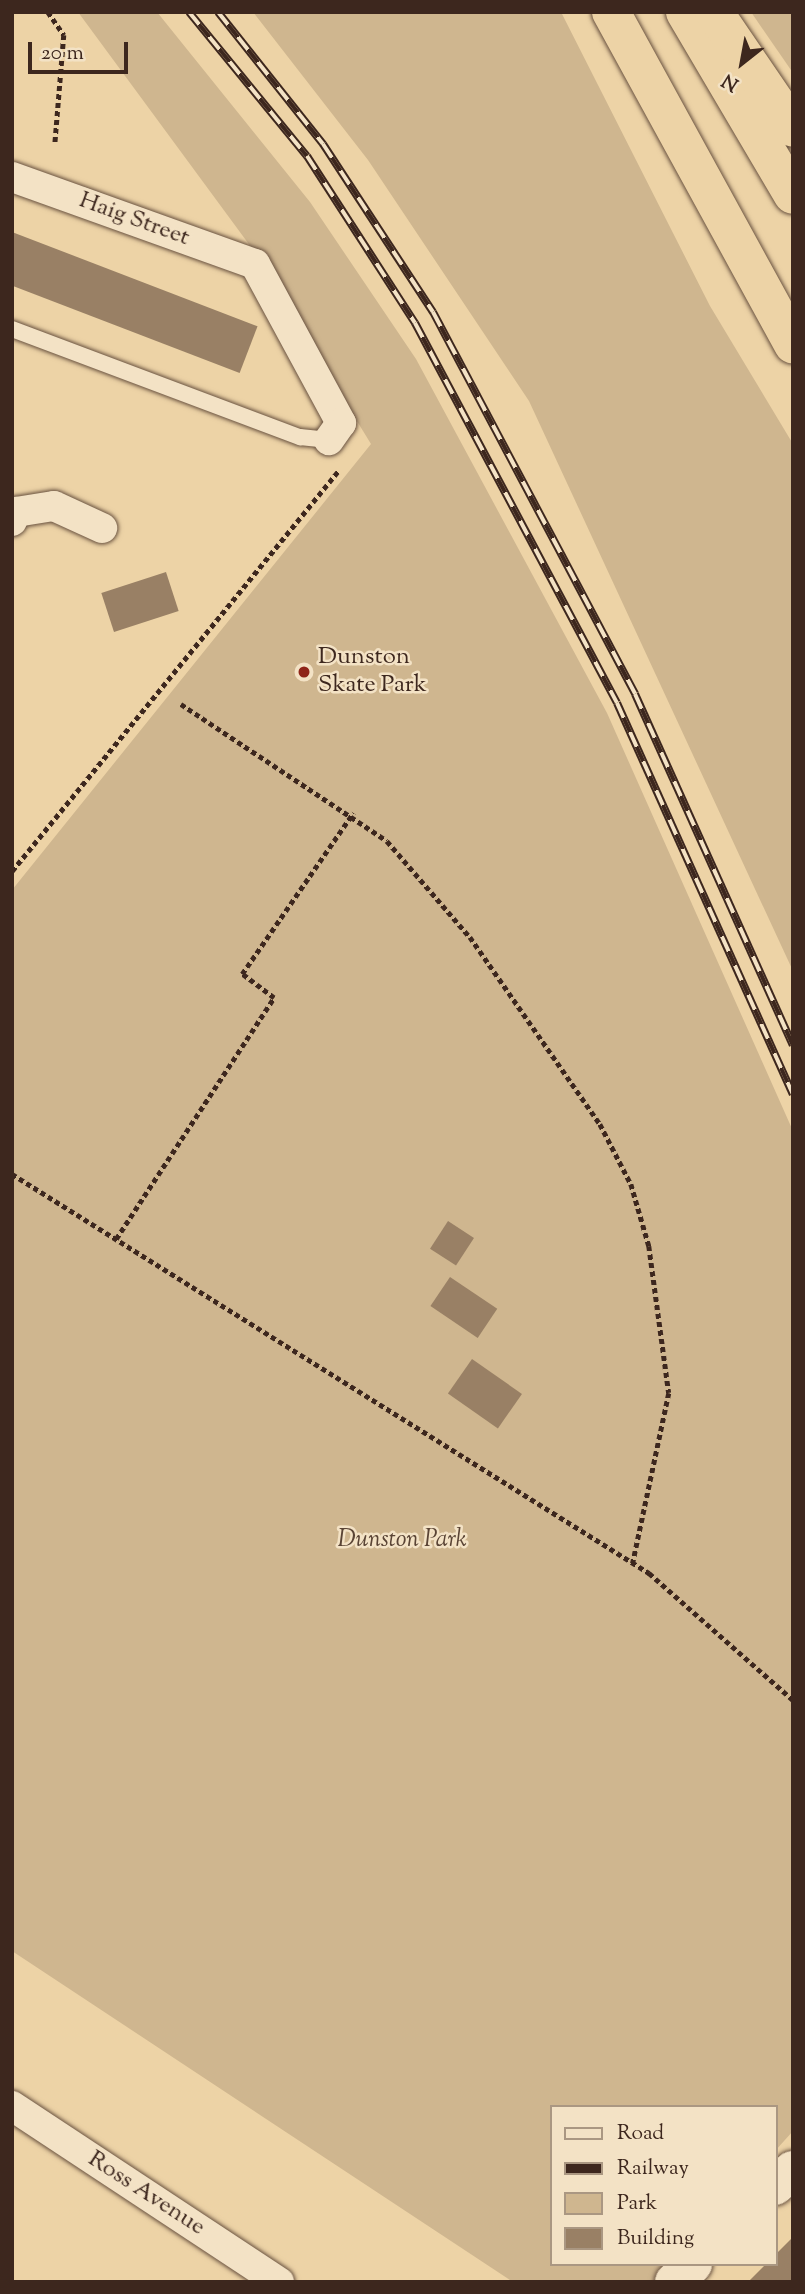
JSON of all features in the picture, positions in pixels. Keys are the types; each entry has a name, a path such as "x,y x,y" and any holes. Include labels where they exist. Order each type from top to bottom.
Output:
{"highway":[{"path":"611,12 640,72 793,345"},
{"path":"685,12 793,195"},
{"path":"714,12 793,128"},
{"path":"640,72 793,310"}],"street":[{"name":"Haig Street","path":"12,177 255,264 341,423 329,440"},
{"path":"12,521 16,512 54,506 102,528"},
{"name":"Ross Avenue","path":"12,2106 279,2282"},
{"path":"777,2184 793,2170"},
{"path":"674,2282 690,2266"}],"lane":[{"path":"12,329 300,436 329,440"}],"path":[{"path":"48,12 64,35 55,145"},
{"path":"12,871 342,467 329,440"},
{"path":"181,704 352,813 387,841 470,937 600,1124 631,1184 649,1246 669,1393 633,1563"},
{"path":"116,1239 274,998 242,974 352,813"},
{"path":"12,1174 633,1563 793,1700"}],"green space":[{"name":"Dunston Park","path":"78,12 157,12 310,202 416,359 607,713 793,1131 793,2131 777,2149 777,2105 550,2105 550,2266 670,2266 656,2282 513,2282 12,1951 12,890 371,444 248,243"},
{"path":"253,12 561,12 710,306 793,444 793,971 529,401 368,160"},
{"path":"751,12 793,12 793,73"}],"building":[{"path":"12,232 258,326 240,373 12,286"},
{"path":"166,572 179,611 114,632 101,593"},
{"path":"448,1221 474,1238 456,1266 430,1249"},
{"path":"450,1277 497,1309 478,1338 430,1306"},
{"path":"472,1359 522,1394 498,1428 448,1393"},
{"path":"793,2237 793,2282 748,2282 764,2266 777,2266 777,2253"}],"railway":[{"path":"189,12 307,156 415,323 617,703 793,1094"},
{"path":"218,12 323,144 433,312 635,694 793,1045"}],"place":[{"name":"Dunston Skate Park","path":"304,672"}]}
